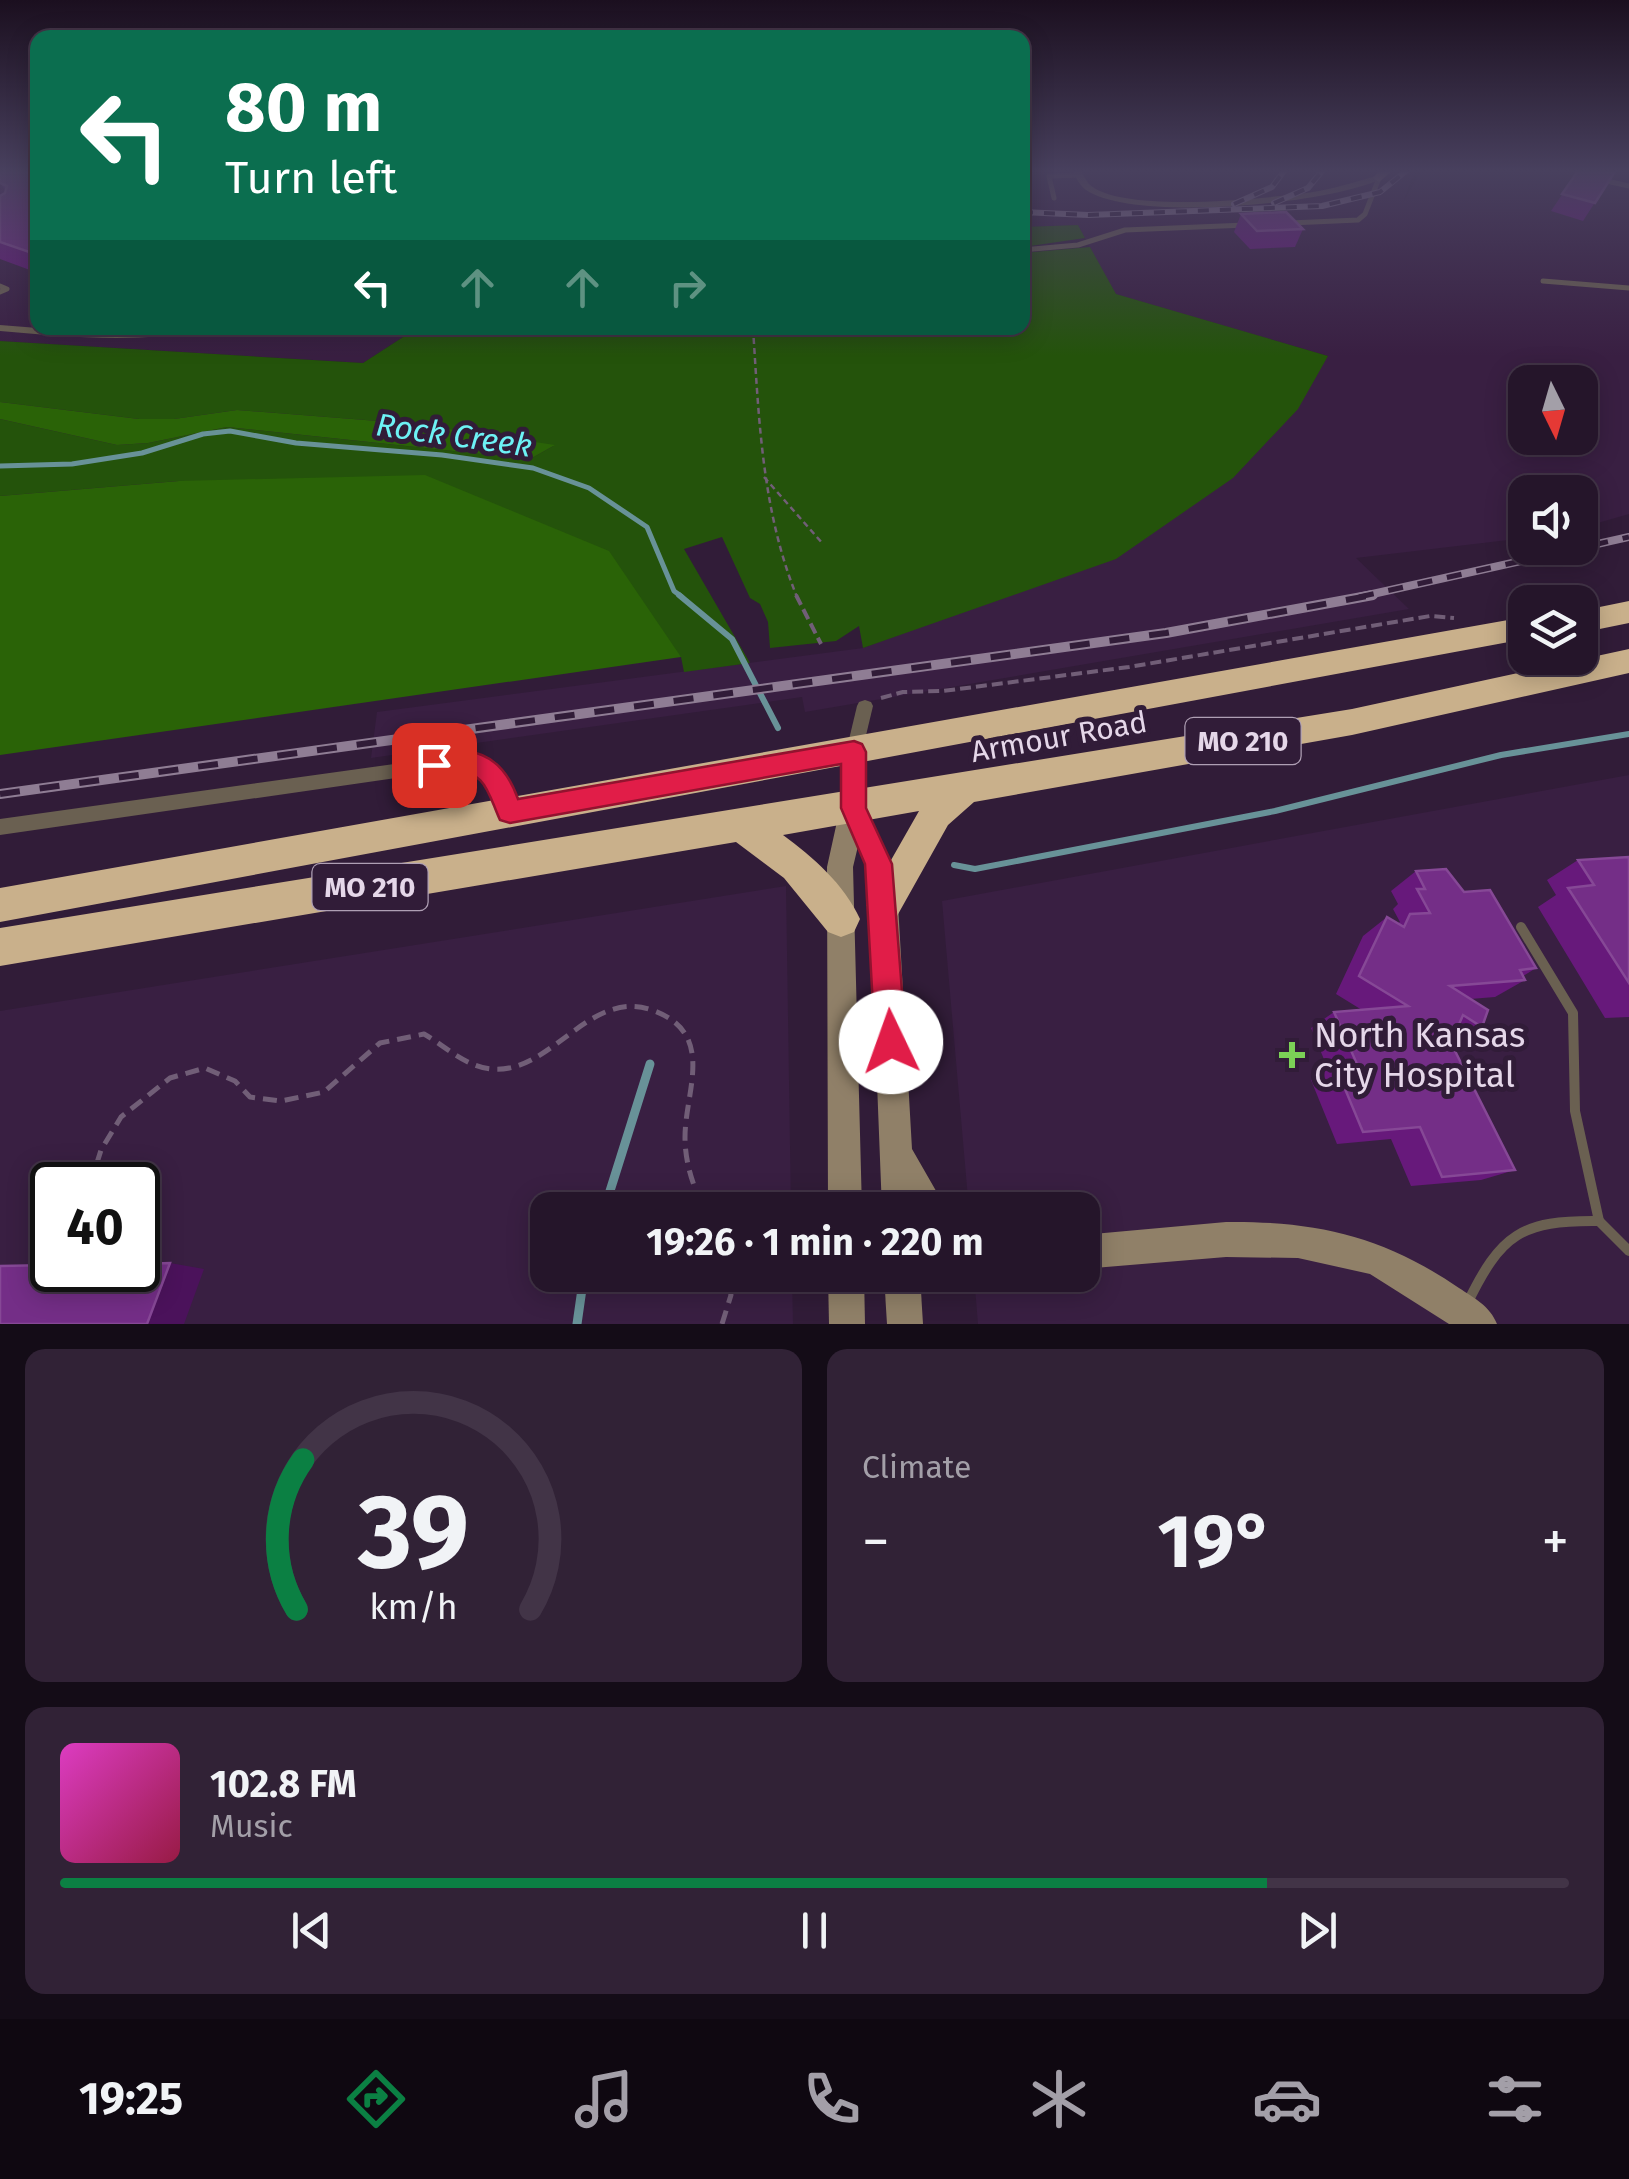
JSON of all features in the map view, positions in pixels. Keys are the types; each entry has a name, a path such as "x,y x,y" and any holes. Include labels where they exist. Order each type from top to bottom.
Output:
{"highway":[{"path":"1598,618 1629,612"},
{"name":"Armour Road","path":"854,752 1508,631"},
{"name":"Armour Road","path":"854,808 1352,722 1629,661"},
{"name":"MO 210","path":"0,905 854,752"},
{"path":"884,904 936,814 965,789"},
{"name":"MO 210","path":"0,947 854,808"},
{"path":"740,826 783,852 841,919"}],"street":[{"path":"0,328 30,329"},
{"path":"93,335 153,335"},
{"path":"845,1192 840,868 854,808 854,752 865,706"},
{"path":"0,826 466,760 487,768 500,784 510,812"},
{"path":"854,808 878,864 884,904 898,1192"},
{"path":"896,1145 917,1192"},
{"path":"1100,1251 1264,1238 1318,1244 1368,1256 1428,1287 1471,1318"},
{"path":"846,1292 847,1324"},
{"path":"903,1292 905,1324"}],"lane":[{"path":"1030,249 1078,245 1116,233"},
{"path":"1543,281 1629,288"},
{"path":"1521,926 1573,1013 1575,1111 1599,1221 1629,1251"},
{"path":"1471,1318 1482,1271 1513,1231 1547,1219 1599,1221"}],"path":[{"path":"754,335 764,477 782,562 797,606 822,644"},
{"path":"764,477 822,544"},
{"path":"865,706 903,692 943,691 1129,667 1430,616 1462,619"},
{"path":"97,1162 120,1117 170,1078 204,1068 235,1082 250,1096 281,1101 324,1092 380,1043 424,1034 470,1063 496,1069 523,1064 592,1016 624,1004 656,1009 677,1024 695,1056 695,1082 685,1128 689,1182 695,1192"},
{"path":"722,1324 731,1292"}],"shaded area":[{"path":"0,233 30,233 30,335 406,335 363,363 0,341"},
{"path":"1082,233 1629,233 1629,514 1598,523 1598,475 1508,475 1508,540 1356,558 1409,609 805,712 802,697 371,758 377,712 863,648 936,621 1328,356 1115,294"},
{"name":"North Kansas City Hospital","path":"1629,775 1629,1324 978,1324 975,1292 1100,1292 1100,1192 967,1192 942,901"},
{"path":"786,886 791,1192 530,1192 530,1292 792,1292 793,1324 0,1324 0,1011"}],"green space":[{"path":"1030,233 1082,233 1085,238 1030,246"},
{"path":"1090,247 1116,294 1328,356 1298,409 1233,478 1116,559 863,648 859,626 836,641 770,648 768,622 760,604 750,598 722,537 684,549 750,663 684,672 681,657 179,481 0,496 0,419 117,445 148,443 227,427 530,459 553,446 416,424 237,410 174,419 139,419 0,402 0,341 363,363 406,335 1030,335 1030,252"},
{"path":"0,402 139,419 174,419 237,410 416,424 555,445 530,459 227,427 148,443 117,445 0,419"},
{"path":"425,475 609,551 681,657 0,755 0,496 179,481"}],"building":[{"path":"0,233 30,233 30,252 0,242"},
{"path":"1629,857 1629,983 1568,888 1594,885 1578,860"},
{"path":"1446,869 1464,892 1490,890 1536,968 1520,970 1525,980 1450,986 1488,1010 1482,1027 1463,1015 1451,1043 1515,1170 1442,1177 1420,1127 1363,1132 1335,1065 1357,1064 1334,1012 1408,1006 1359,976 1387,917 1404,927 1410,914 1430,913 1417,889 1425,889 1416,871"},
{"path":"160,1263 170,1263 160,1290"},
{"path":"30,1265 30,1292 159,1292 147,1324 0,1324 0,1266"}],"waterway":[{"name":"Rock Creek","path":"0,466 72,464 142,453 203,434 230,431 296,443 442,455 533,468 589,488 647,527 674,591 682,597"},
{"name":"Rock Creek","path":"679,595 732,639 778,728"},
{"path":"954,865 975,869 1275,811 1501,755 1629,734"},
{"name":"Rock Creek","path":"610,1192 650,1064"},
{"name":"Rock Creek","path":"577,1324 582,1292"}],"railway":[{"path":"1359,597 1629,537"},
{"path":"0,794 1166,633 1373,595"}],"place":[{"name":"North Kansas City Hospital","path":"1292,1055"}],"route":[{"path":"434,765 466,760 487,768 500,784 510,812 854,752 854,808 878,864 884,904 891,1042"}]}
